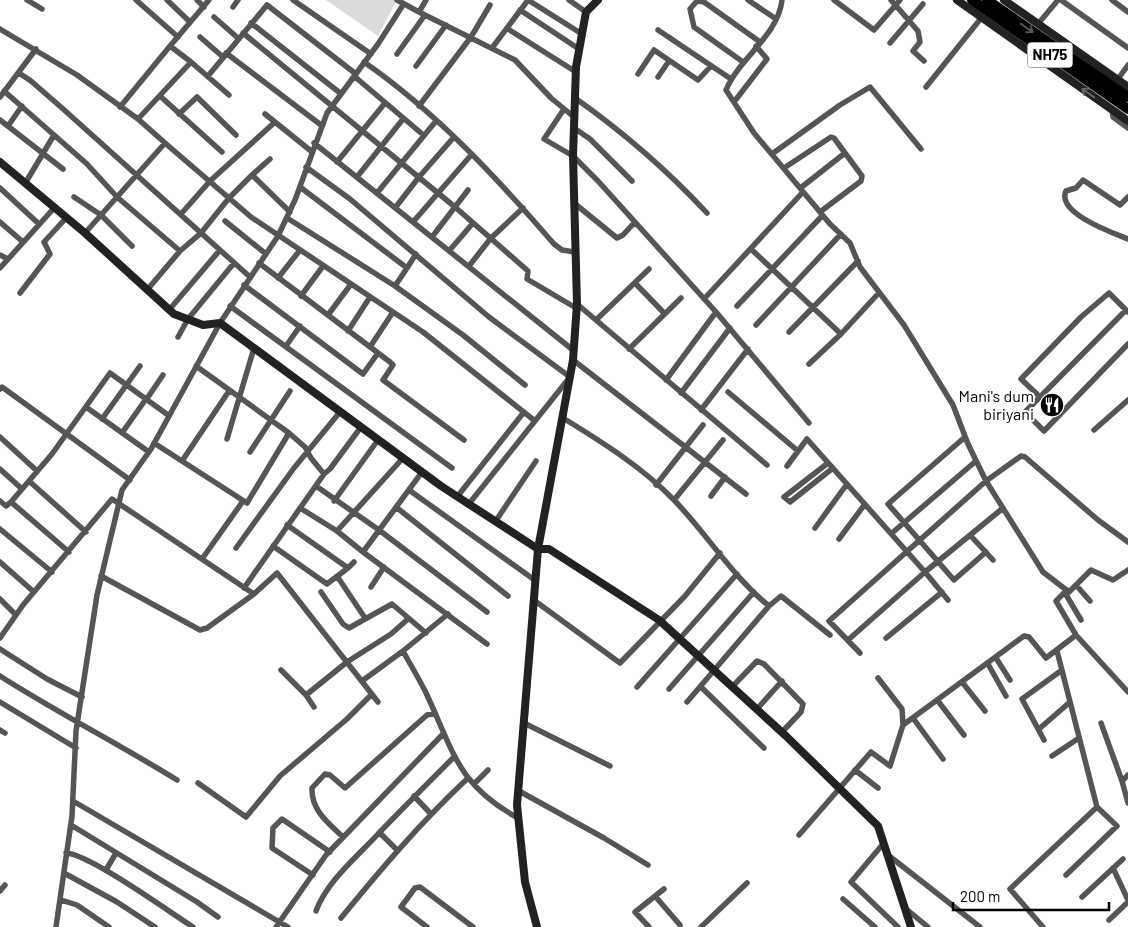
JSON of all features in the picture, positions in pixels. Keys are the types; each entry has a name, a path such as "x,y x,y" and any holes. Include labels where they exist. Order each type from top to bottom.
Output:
{"highway":[{"name":"NH75","path":"972,0 1128,109"},
{"name":"NH75","path":"987,0 1128,97"}],"street":[{"path":"27,0 42,9"},
{"path":"136,0 178,36"},
{"path":"167,0 190,22"},
{"path":"197,0 204,7"},
{"path":"120,107 209,0"},
{"path":"233,7 238,0"},
{"path":"293,0 370,54"},
{"path":"397,54 422,14 426,0"},
{"path":"492,48 528,0 582,34"},
{"path":"569,0 586,12"},
{"path":"535,926 525,882 518,818 519,792 538,549 545,503 556,462 573,350 576,306 573,156 576,72 586,12 598,0"},
{"path":"748,0 776,19"},
{"path":"782,0 776,19 731,79 726,90 772,154 803,189 820,214 850,243 858,261 904,325 953,406 965,437 986,481 1043,572 1066,592 1081,620"},
{"path":"834,0 874,30 898,2"},
{"path":"891,0 898,2 921,37 920,42 912,51 924,61"},
{"path":"957,0 1128,121"},
{"path":"1004,0 1128,87"},
{"path":"1038,24 1060,0 1128,48"},
{"path":"1112,0 1128,12"},
{"path":"0,637 34,592 86,532 112,498 122,490 149,452 230,306 278,236 300,186 321,125 332,105 370,54 400,2 515,60 574,117"},
{"path":"734,102 767,59 758,44 704,2 697,2 690,9 694,27 743,62"},
{"path":"890,43 923,4"},
{"path":"208,76 267,5 355,75 384,103 421,133"},
{"path":"419,106 471,37 490,5"},
{"path":"520,10 579,50"},
{"path":"214,17 332,105 455,207 528,271 527,279 576,306 596,320 767,465"},
{"path":"926,87 982,17"},
{"path":"251,23 340,93"},
{"path":"416,66 446,25"},
{"path":"0,29 36,49 138,119 229,198 278,236 423,332 535,421"},
{"path":"508,29 576,72"},
{"path":"658,30 731,79"},
{"path":"200,37 321,125"},
{"path":"170,46 229,95"},
{"path":"0,97 36,49"},
{"path":"638,74 654,50 698,80 711,66"},
{"path":"658,77 669,61"},
{"path":"138,119 191,62"},
{"path":"364,62 419,106 472,154 497,178 554,244 562,250 575,252"},
{"path":"1118,79 1128,65"},
{"path":"19,74 37,86 138,174 250,277"},
{"path":"772,154 840,105 870,87 922,149"},
{"path":"4,91 87,164 117,196 180,251"},
{"path":"160,96 222,152"},
{"path":"179,114 197,97 236,135"},
{"path":"575,98 604,118 672,176 707,213"},
{"path":"337,162 384,103"},
{"path":"8,126 22,106"},
{"path":"564,109 544,139 573,156 716,312 810,423"},
{"path":"1112,109 1112,117 1128,128"},
{"path":"265,114 311,151"},
{"path":"357,177 403,119"},
{"path":"0,120 63,169"},
{"path":"377,193 436,121"},
{"path":"181,214 210,181 275,122"},
{"path":"574,128 590,139 632,181"},
{"path":"26,182 54,135"},
{"path":"395,208 454,137"},
{"path":"737,306 772,270 820,214 861,181 862,176 834,138 831,137 787,166"},
{"path":"85,233 165,143"},
{"path":"314,143 573,350"},
{"path":"704,299 803,189 845,153"},
{"path":"413,222 437,192 472,154"},
{"path":"147,290 180,251 201,233 229,198 270,159"},
{"path":"1,165 26,182 67,216 169,310 203,324 220,323 468,505 538,549 549,548 659,620 782,732 878,826 911,927"},
{"path":"306,168 350,199 489,316 570,377"},
{"path":"252,176 288,215 395,286 463,335 525,385"},
{"path":"1128,197 1120,205 1083,180 1076,188 1066,191 1064,198 1065,204 1085,220 1128,239"},
{"path":"300,186 407,268"},
{"path":"0,188 39,224"},
{"path":"432,238 468,190"},
{"path":"74,197 101,215 132,246"},
{"path":"574,203 617,238 623,235 634,222"},
{"path":"0,268 55,206"},
{"path":"469,266 491,238 523,208"},
{"path":"20,293 50,254 44,242 67,216"},
{"path":"225,221 266,254"},
{"path":"0,222 23,242"},
{"path":"449,251 473,223"},
{"path":"756,325 841,234"},
{"path":"750,249 840,334"},
{"path":"169,310 220,250"},
{"path":"278,278 300,250"},
{"path":"395,286 416,254"},
{"path":"0,255 8,259"},
{"path":"789,332 858,261"},
{"path":"178,337 188,319 234,263"},
{"path":"259,263 393,365 383,380 464,440"},
{"path":"302,296 323,266"},
{"path":"596,320 649,269"},
{"path":"635,282 665,314"},
{"path":"328,315 351,284"},
{"path":"244,285 363,374 378,353"},
{"path":"1040,397 1021,379 1081,317 1108,293 1127,311 1025,412 1044,431 1128,344"},
{"path":"809,364 876,296"},
{"path":"348,331 370,297"},
{"path":"629,348 681,298"},
{"path":"230,306 452,468"},
{"path":"370,347 393,312"},
{"path":"666,380 716,312"},
{"path":"286,346 300,326"},
{"path":"681,393 730,328"},
{"path":"227,439 254,348"},
{"path":"701,410 748,350"},
{"path":"572,360 746,494"},
{"path":"102,419 140,366"},
{"path":"196,366 289,433 308,452 324,474"},
{"path":"0,502 6,506 29,481 67,433 110,373 168,416"},
{"path":"122,433 164,376"},
{"path":"468,505 570,377"},
{"path":"0,388 2,387 130,480"},
{"path":"182,461 229,391"},
{"path":"250,452 290,391"},
{"path":"728,392 798,451"},
{"path":"1094,430 1128,400"},
{"path":"86,407 149,452"},
{"path":"236,548 294,468 340,412"},
{"path":"457,497 524,412"},
{"path":"563,418 600,441 674,500 737,574 769,606"},
{"path":"656,485 703,425"},
{"path":"244,588 287,525 360,427"},
{"path":"202,559 244,502 246,504 289,433"},
{"path":"0,437 37,471"},
{"path":"965,437 888,504 954,580 986,552"},
{"path":"787,466 807,439 948,600"},
{"path":"334,501 378,440"},
{"path":"674,500 723,440"},
{"path":"154,443 244,502"},
{"path":"860,653 829,621 986,481 1021,456 1025,457 1098,520 1128,542"},
{"path":"337,531 402,458"},
{"path":"892,534 976,460"},
{"path":"495,522 536,461"},
{"path":"828,463 784,497 790,502 833,468"},
{"path":"0,469 22,489"},
{"path":"363,552 422,472"},
{"path":"711,496 726,477"},
{"path":"29,481 86,532"},
{"path":"815,528 847,484"},
{"path":"316,486 334,501 379,530 486,612"},
{"path":"59,926 66,853 71,825 77,724 101,576 122,490"},
{"path":"409,490 536,581"},
{"path":"112,498 254,594"},
{"path":"11,502 69,552"},
{"path":"839,539 865,504"},
{"path":"396,507 508,596"},
{"path":"300,508 337,531 487,644"},
{"path":"848,640 925,572 1003,508"},
{"path":"287,525 348,568"},
{"path":"0,529 52,572"},
{"path":"970,535 993,560"},
{"path":"273,546 327,584 354,562"},
{"path":"534,601 620,663 659,620 685,596 720,553"},
{"path":"0,562 34,592"},
{"path":"371,587 384,567"},
{"path":"1128,570 1113,580 1091,570 1069,592 1066,592 1056,601 1076,635 1128,692"},
{"path":"101,576 200,630 207,628 254,594 277,573 378,702"},
{"path":"637,687 737,574"},
{"path":"338,576 365,618"},
{"path":"1076,585 1090,601"},
{"path":"321,592 343,624 349,628 392,604 426,633"},
{"path":"669,689 754,592"},
{"path":"886,638 942,592"},
{"path":"687,702 769,606 781,596 830,635"},
{"path":"0,599 16,615"},
{"path":"362,681 403,651 448,614"},
{"path":"306,695 347,662 391,634 408,619"},
{"path":"903,725 1026,635 1046,658 1076,635"},
{"path":"0,649 47,679 82,697"},
{"path":"403,651 435,713 453,758 474,784 500,808 518,818"},
{"path":"1057,651 1097,807 1117,826 1066,874"},
{"path":"996,658 1010,680"},
{"path":"732,687 752,665 759,661 782,681 804,704 801,712 782,732"},
{"path":"988,664 1006,696"},
{"path":"281,670 306,695 314,706"},
{"path":"1044,740 1022,700 1062,670"},
{"path":"0,676 77,724 119,744 177,780"},
{"path":"799,835 871,752 890,766 903,725 902,709 878,678"},
{"path":"757,710 782,681"},
{"path":"962,682 985,711"},
{"path":"701,687 764,748"},
{"path":"198,783 246,817 280,776 347,719 372,694"},
{"path":"938,701 964,735"},
{"path":"0,702 76,748"},
{"path":"1039,729 1070,702"},
{"path":"343,838 322,818 311,799 312,788 325,774 330,775 345,788 427,715 435,713"},
{"path":"913,718 943,759"},
{"path":"524,723 610,766"},
{"path":"1102,723 1128,803"},
{"path":"278,924 330,852 443,734"},
{"path":"1052,756 1079,738"},
{"path":"316,911 319,903 345,869 453,758"},
{"path":"474,784 488,770"},
{"path":"855,770 878,788"},
{"path":"1122,781 1128,774"},
{"path":"341,918 396,849 430,813 468,778"},
{"path":"519,792 604,838 648,865"},
{"path":"414,796 430,813"},
{"path":"73,801 232,896 241,898 278,924 288,927"},
{"path":"1043,927 1010,889 1097,807"},
{"path":"313,875 272,848 273,828 282,820 330,852"},
{"path":"71,825 218,917"},
{"path":"380,833 396,849"},
{"path":"883,844 851,882 898,927"},
{"path":"66,853 75,853 106,870 193,927"},
{"path":"106,870 116,853"},
{"path":"888,855 980,927"},
{"path":"1082,897 1123,859"},
{"path":"1109,920 1128,901 1113,868"},
{"path":"64,873 117,902 155,927"},
{"path":"701,927 747,883"},
{"path":"0,891 5,885"},
{"path":"427,927 401,907 415,888 420,887 473,927"},
{"path":"649,927 635,912 664,889"},
{"path":"655,896 680,925"},
{"path":"843,899 875,927"},
{"path":"61,900 77,905 109,927"},
{"path":"905,908 928,927"}],"shaded area":[{"path":"326,0 397,0 378,36"}],"place":[{"name":"Mani's dum biriyani","path":"1052,405"}]}
